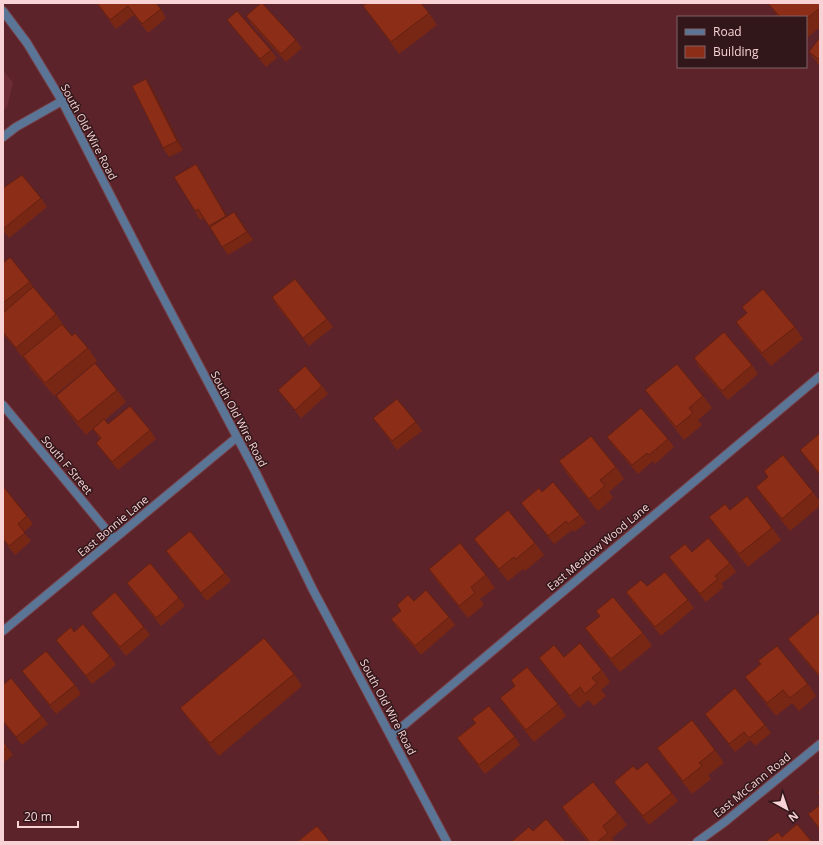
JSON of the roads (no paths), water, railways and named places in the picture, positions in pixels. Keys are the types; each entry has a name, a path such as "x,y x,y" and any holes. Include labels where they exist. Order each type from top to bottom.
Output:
{"street":[{"name":"South Old Wire Road","path":"3,11 27,43 62,101 236,438 256,473 313,590 447,842"},
{"path":"3,137 16,126 62,101"},
{"name":"East Meadow Wood Lane","path":"391,736 820,376"},
{"name":"South F Street","path":"3,405 114,539"},
{"name":"East Bonnie Lane","path":"3,631 236,438"},
{"name":"East McCann Road","path":"697,842 726,821 820,744"}]}
